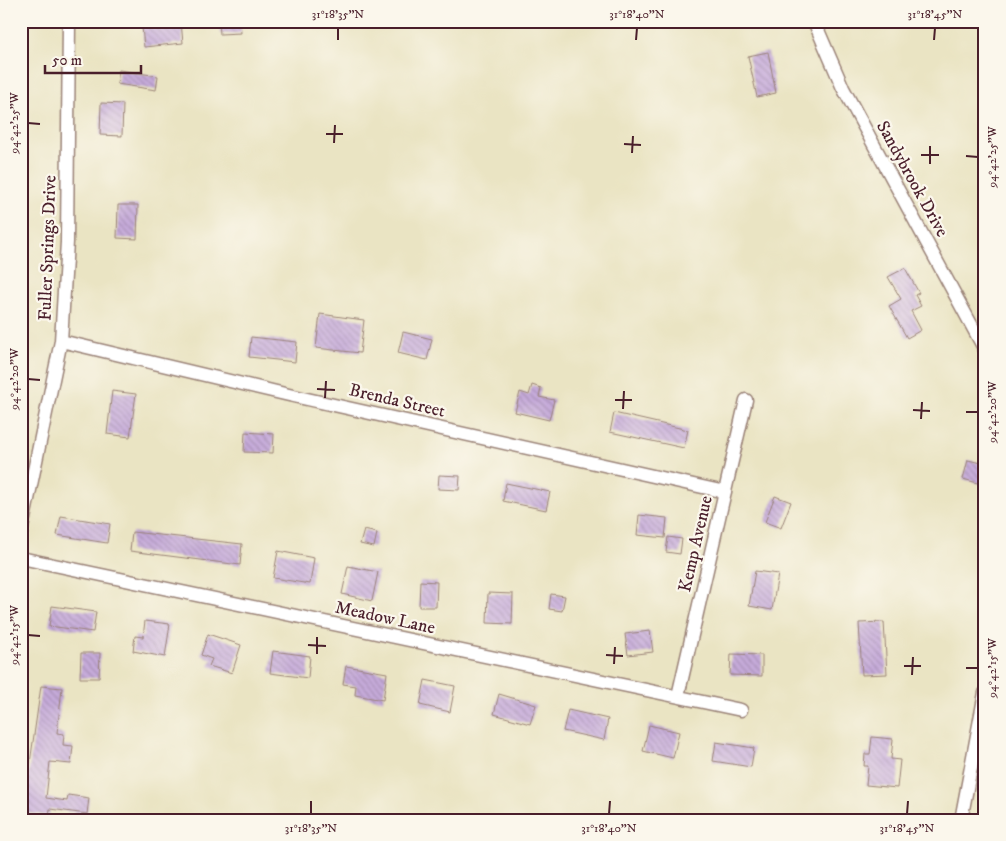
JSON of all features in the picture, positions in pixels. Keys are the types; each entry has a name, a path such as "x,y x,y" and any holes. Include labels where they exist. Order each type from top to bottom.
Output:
{"street":[{"name":"Fuller Springs Drive","path":"21,533 61,341 67,242 69,21"},
{"name":"Sandybrook Drive","path":"814,21 843,88 985,350"},
{"name":"Brenda Street","path":"61,341 290,395 726,492"},
{"name":"Kemp Avenue","path":"678,696 746,400"},
{"name":"Meadow Lane","path":"21,558 265,611 742,710"},
{"path":"960,820 985,693"}],"building":[{"path":"219,21 240,21 241,33 220,34"},
{"path":"181,22 183,43 144,47 142,27"},
{"path":"768,52 776,93 757,97 748,56"},
{"path":"119,70 158,76 156,90 117,84"},
{"path":"101,103 123,104 122,136 100,135"},
{"path":"118,205 138,205 137,239 117,238"},
{"path":"905,268 919,293 915,295 921,306 911,311 921,330 907,338 889,306 901,299 888,277"},
{"path":"320,314 364,320 360,353 316,348"},
{"path":"403,332 432,339 427,360 398,353"},
{"path":"251,337 297,342 295,362 249,357"},
{"path":"532,385 541,388 539,397 554,400 549,420 515,412 520,392 529,395"},
{"path":"112,391 136,394 130,437 107,434"},
{"path":"614,413 688,430 684,448 610,432"},
{"path":"245,432 274,434 273,453 244,452"},
{"path":"968,460 985,464 985,485 963,479"},
{"path":"439,475 460,476 459,490 438,489"},
{"path":"506,483 550,492 546,510 503,501"},
{"path":"775,496 791,502 781,528 765,522"},
{"path":"639,515 667,518 665,538 637,535"},
{"path":"61,516 110,524 107,543 57,535"},
{"path":"364,530 377,533 374,547 360,544"},
{"path":"132,532 242,544 240,565 130,551"},
{"path":"668,537 682,539 680,554 666,552"},
{"path":"278,551 314,558 310,584 273,578"},
{"path":"348,566 378,572 372,601 342,594"},
{"path":"755,571 778,574 772,610 749,606"},
{"path":"420,581 437,582 436,607 419,607"},
{"path":"488,593 513,594 512,624 487,623"},
{"path":"551,594 565,596 562,611 549,609"},
{"path":"52,606 96,612 93,632 49,626"},
{"path":"145,621 170,624 165,657 133,651 135,636 143,637"},
{"path":"884,622 887,674 862,675 859,623"},
{"path":"650,631 653,652 628,655 625,634"},
{"path":"208,634 241,645 232,673 209,666 212,659 201,655"},
{"path":"273,651 310,656 308,678 270,673"},
{"path":"81,653 100,653 99,678 80,678"},
{"path":"731,654 762,655 762,676 730,675"},
{"path":"346,666 387,673 383,700 355,695 356,686 343,684"},
{"path":"425,680 455,686 450,712 420,705"},
{"path":"41,686 62,688 57,733 64,734 63,745 73,746 71,764 50,762 46,798 67,801 68,795 89,798 87,814 50,809 49,816 23,812"},
{"path":"499,694 536,705 530,724 494,714"},
{"path":"568,710 608,719 604,740 563,731"},
{"path":"649,725 679,732 673,758 643,751"},
{"path":"872,737 893,739 891,759 900,760 897,788 866,785 868,766 864,766 865,754 870,754"},
{"path":"716,742 754,748 751,767 713,761"}]}
